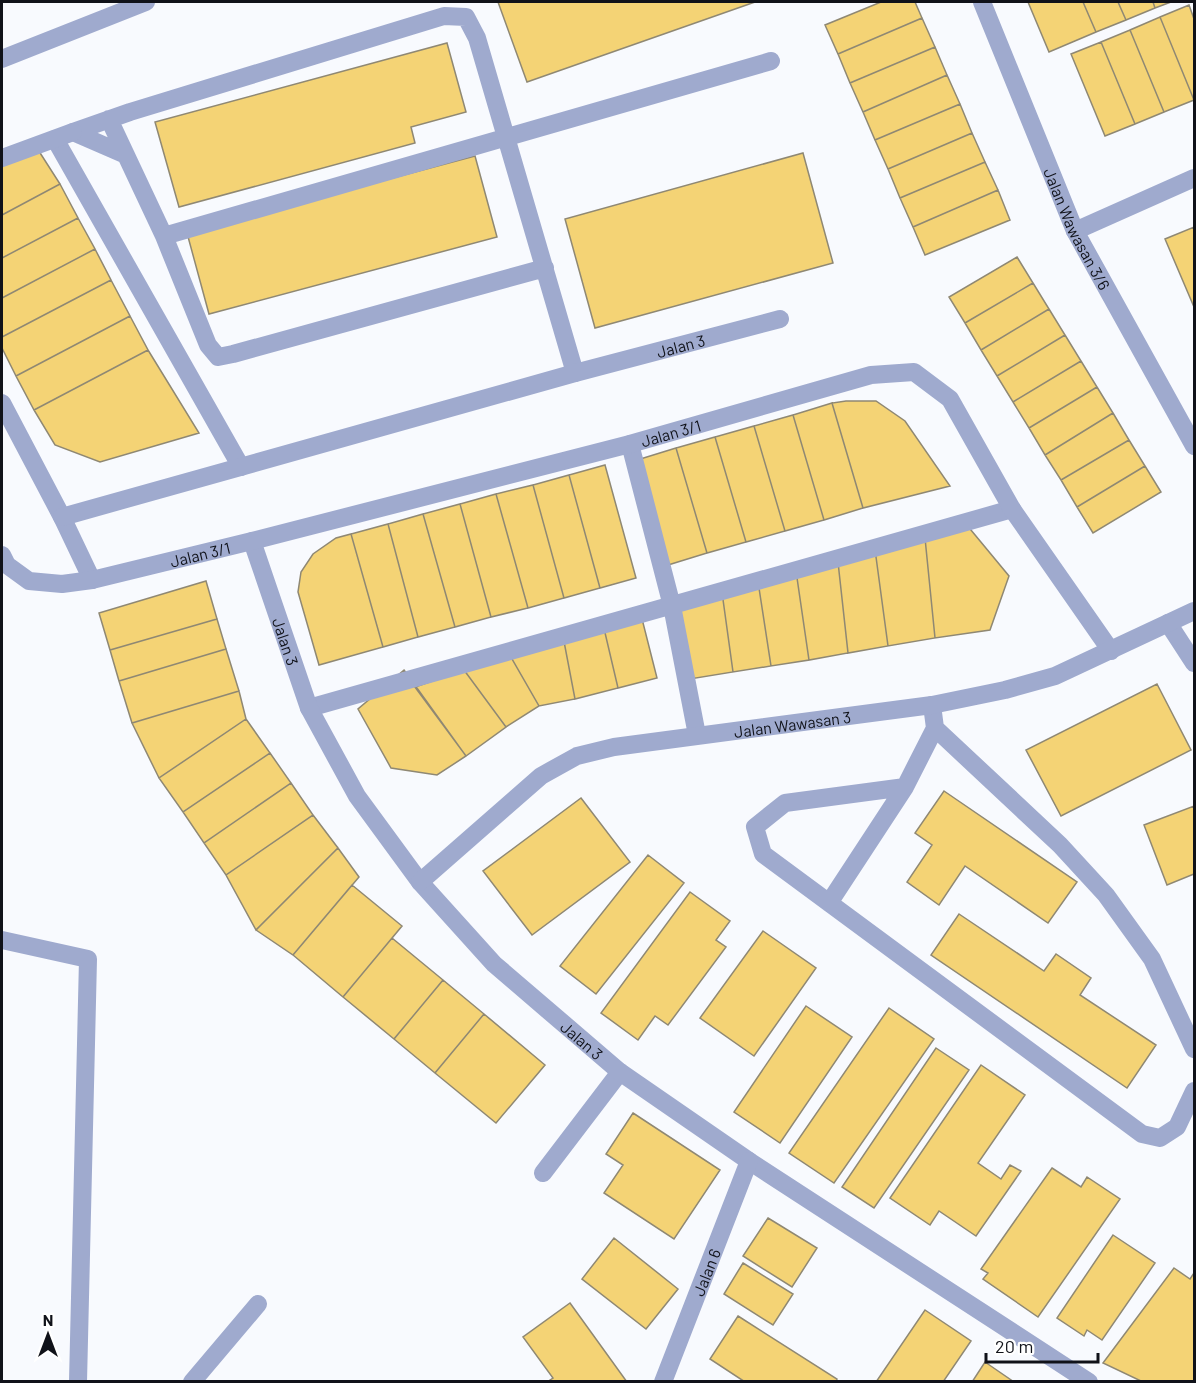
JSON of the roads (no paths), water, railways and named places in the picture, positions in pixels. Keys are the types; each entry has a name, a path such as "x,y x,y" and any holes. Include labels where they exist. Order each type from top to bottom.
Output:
{"street":[{"path":"2,58 146,2"},
{"name":"Jalan Wawasan 3/6","path":"982,2 1076,231 1194,446"},
{"path":"2,158 109,119 444,16 466,17 477,38 576,373"},
{"path":"164,236 771,61"},
{"path":"109,119 164,236 208,345 218,357 545,268"},
{"path":"73,132 126,155"},
{"path":"55,139 241,467"},
{"path":"1076,231 1194,178"},
{"name":"Jalan 3","path":"62,516 576,373 780,319"},
{"name":"Jalan 3/1","path":"92,580 252,542 630,444 871,375 914,372 950,399 1012,509 1111,651"},
{"path":"2,403 62,516 92,580 62,584 29,581 7,565 2,555"},
{"path":"630,444 672,606 697,735"},
{"path":"309,708 1012,509"},
{"name":"Jalan 3","path":"252,542 309,708 357,796 420,882 494,964 620,1072 749,1161 1089,1382"},
{"name":"Jalan Wawasan 3","path":"420,882 541,776 577,756 614,747 697,735 932,705 1005,690 1055,676 1194,610"},
{"path":"1168,623 1194,663"},
{"path":"829,903 905,787 935,728 932,705"},
{"path":"935,728 1060,844 1106,895 1152,959 1194,1049"},
{"path":"905,787 785,803 755,827 763,854 1142,1134 1160,1138 1177,1127 1194,1091"},
{"path":"2,940 88,959 78,1382"},
{"path":"543,1173 620,1072"},
{"name":"Jalan 6","path":"663,1382 749,1161"},
{"path":"192,1382 258,1305"}]}
